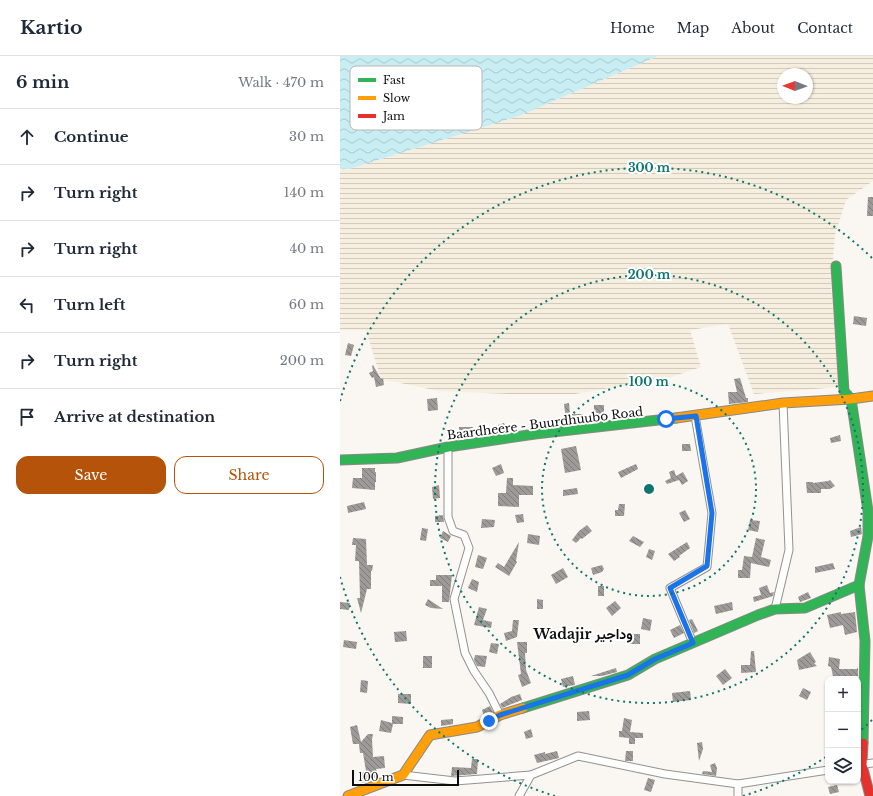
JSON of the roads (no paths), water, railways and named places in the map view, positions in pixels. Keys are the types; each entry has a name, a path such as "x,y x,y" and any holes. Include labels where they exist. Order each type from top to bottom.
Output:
{"street":[{"path":"836,266 844,391 851,399 868,511 868,536 858,585 865,641 861,748"},
{"name":"Baardheere - Buurdhuubo Road","path":"340,460 397,458 448,447 535,434 696,416 783,403 851,399 873,396"},
{"path":"775,609 789,550 783,403"},
{"path":"693,643 670,588 707,566 712,513 696,416"},
{"path":"448,447 448,517 453,531 464,536 469,548 454,599 465,653 474,671 489,692 500,715"},
{"path":"403,775 430,735 478,727 500,715 628,675 655,659 775,609 805,608 858,585"},
{"path":"348,796 403,775 455,781 530,774 578,756 665,774 738,784 825,770"},
{"path":"861,765 873,763"},
{"path":"861,768 870,796"},
{"path":"519,796 530,774"},
{"path":"738,784 738,796"}],"water":[{"path":"340,56 658,56 519,116 482,128 482,66 350,66 350,130 474,130 349,169 340,169"}],"district":[{"name":"Wadajir وداجير","path":"583,634"}]}
